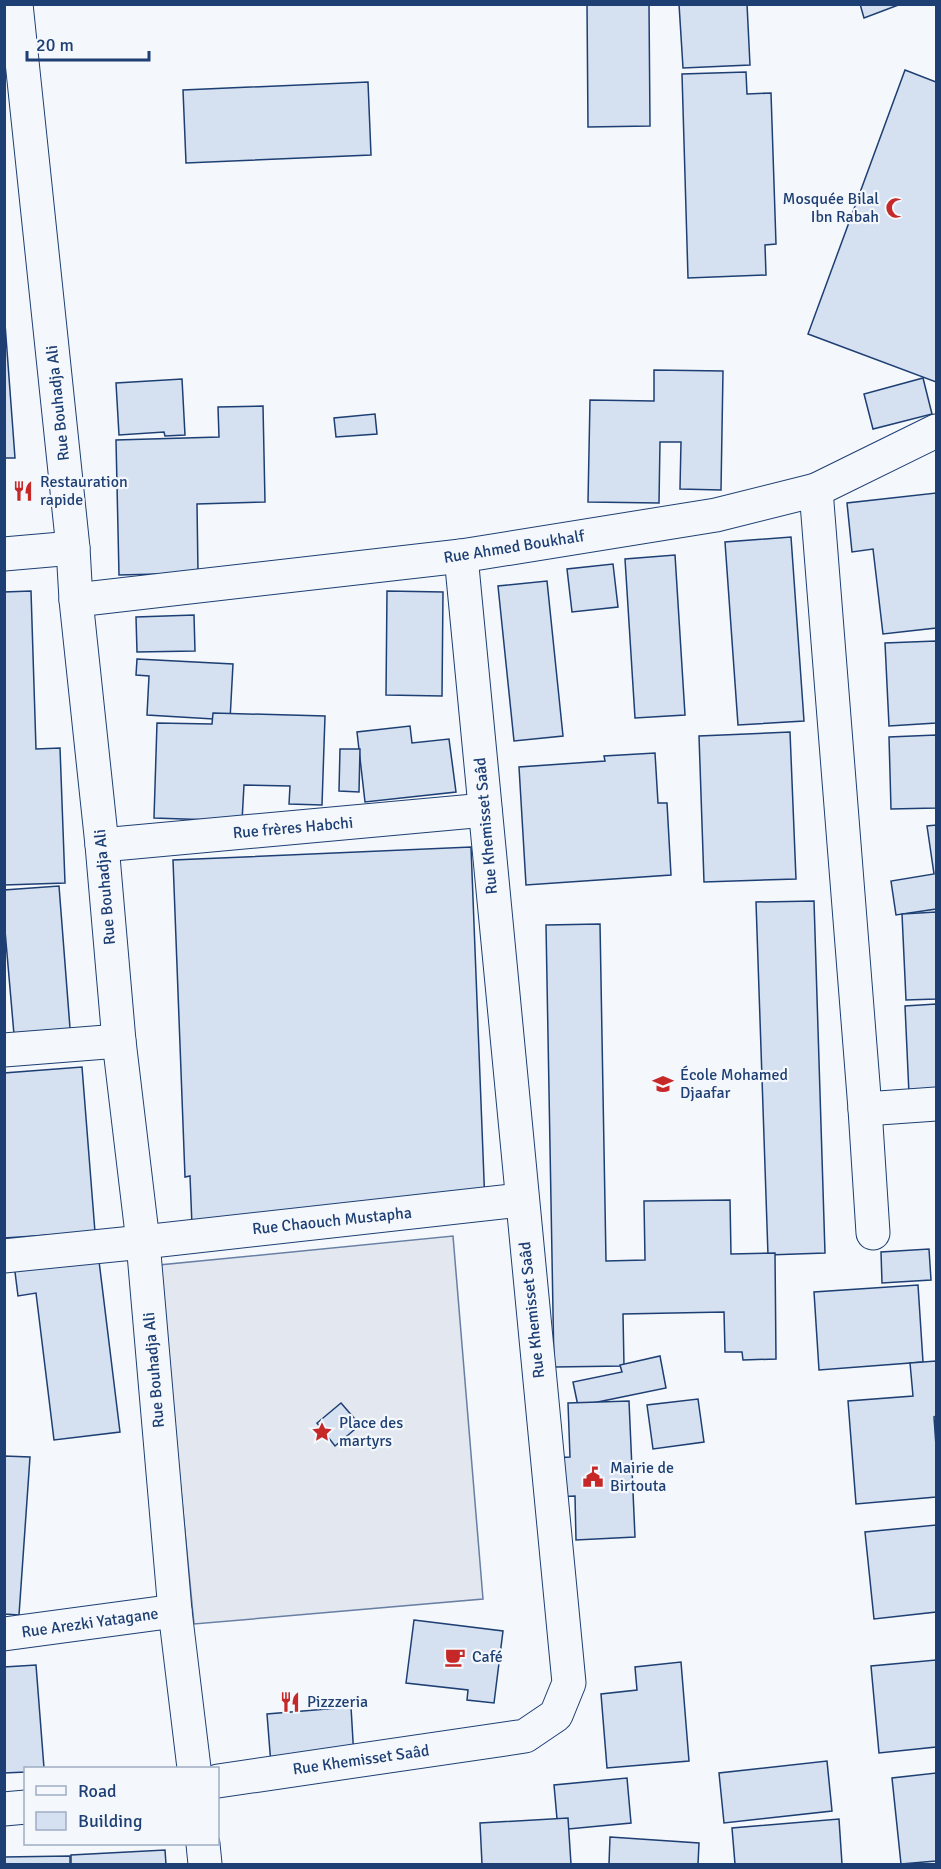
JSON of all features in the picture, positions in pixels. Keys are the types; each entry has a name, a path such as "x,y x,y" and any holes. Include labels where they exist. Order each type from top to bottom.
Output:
{"street":[{"name":"Rue Bouhadja Ali","path":"16,4 73,548 76,600 102,845 119,1041 143,1242 175,1611 195,1767"},
{"name":"Rue Ahmed Boukhalf","path":"76,600 461,556 716,515 816,490 936,431"},
{"path":"816,490 866,1109 873,1233"},
{"path":"4,554 73,548"},
{"name":"Rue Khemisset Saâd","path":"219,1782 525,1737 556,1714 569,1683 461,556"},
{"name":"Rue frères Habchi","path":"102,845 484,810"},
{"path":"4,1050 119,1041"},
{"path":"866,1109 936,1104"},
{"name":"Rue Chaouch Mustapha","path":"4,1256 521,1200"},
{"name":"Rue Arezki Yatagane","path":"4,1634 175,1611"},
{"path":"4,1809 24,1807"},
{"path":"203,1845 205,1864"}],"shaded area":[{"name":"Place des martyrs","path":"453,1236 483,1599 194,1624 159,1265"}],"building":[{"path":"587,4 649,4 650,126 588,127"},
{"path":"679,4 747,4 750,65 683,68"},
{"path":"860,4 901,4 864,18"},
{"name":"Mosquée Bilal Ibn Rabah","path":"905,70 936,82 936,382 808,334"},
{"path":"746,72 747,94 771,93 776,244 765,245 766,275 688,278 682,74"},
{"path":"368,82 371,155 186,163 183,90"},
{"path":"4,310 15,458 4,458"},
{"path":"654,370 723,371 721,490 680,489 681,442 660,442 659,503 588,502 590,400 654,401"},
{"path":"923,378 932,414 873,429 864,394"},
{"path":"182,379 185,435 165,436 164,432 119,435 116,383"},
{"path":"263,406 265,502 197,504 198,573 119,575 116,440 219,437 218,407"},
{"path":"375,414 377,434 336,437 334,418"},
{"path":"936,493 936,628 883,634 873,549 852,552 847,503"},
{"path":"791,537 804,721 738,725 725,542"},
{"path":"675,555 685,715 635,718 625,559"},
{"path":"613,564 618,607 572,612 567,569"},
{"path":"547,581 563,736 514,741 498,586"},
{"path":"31,591 36,749 60,748 65,883 4,885 4,592"},
{"path":"387,591 443,592 442,696 386,695"},
{"path":"194,615 195,651 137,652 136,617"},
{"path":"936,641 936,723 889,726 885,643"},
{"path":"137,659 233,664 230,720 147,715 149,676 136,675"},
{"path":"213,713 325,716 322,805 289,804 290,786 244,785 242,821 154,818 157,723 212,724"},
{"path":"410,726 412,743 449,739 456,792 365,802 357,732"},
{"path":"790,732 796,879 704,882 699,736"},
{"path":"936,735 936,808 891,809 889,737"},
{"path":"340,749 360,749 359,792 339,791"},
{"path":"655,753 658,803 667,803 671,875 526,885 519,767 605,761 604,756"},
{"path":"936,825 936,909 896,915 891,881 934,874 927,826"},
{"path":"471,847 485,1205 192,1226 190,1176 185,1177 173,860"},
{"path":"59,886 71,1041 15,1046 4,919 4,890"},
{"path":"814,901 825,1253 768,1255 756,902"},
{"path":"936,912 936,999 906,1000 902,914"},
{"path":"600,924 606,1261 645,1260 644,1201 730,1200 731,1254 775,1253 776,1359 743,1360 742,1352 725,1352 724,1312 623,1314 624,1366 554,1367 546,925"},
{"path":"936,1004 936,1093 909,1094 905,1006"},
{"path":"82,1067 95,1232 4,1238 4,1073"},
{"path":"929,1249 931,1280 882,1283 881,1252"},
{"path":"99,1261 120,1432 54,1440 36,1293 18,1296 14,1264"},
{"path":"918,1285 923,1362 819,1370 814,1292"},
{"path":"660,1356 666,1388 578,1406 573,1382 622,1372 620,1365"},
{"path":"936,1361 936,1416 934,1417 936,1497 856,1504 848,1401 913,1396 910,1363"},
{"path":"698,1399 704,1442 653,1449 647,1405"},
{"name":"Mairie de Birtouta","path":"629,1401 635,1537 576,1540 575,1496 554,1497 553,1458 570,1457 568,1403"},
{"path":"341,1403 360,1425 335,1446 317,1423"},
{"path":"4,1456 30,1457 19,1615 4,1614"},
{"path":"936,1525 936,1612 874,1619 865,1532"},
{"name":"Café","path":"414,1620 503,1631 494,1703 467,1700 468,1690 406,1683"},
{"path":"936,1660 936,1747 879,1753 871,1666"},
{"path":"681,1662 689,1761 607,1768 601,1694 637,1690 635,1667"},
{"path":"36,1665 44,1767 24,1767 24,1772 4,1773 4,1667"},
{"path":"351,1707 354,1758 271,1765 267,1714"},
{"path":"827,1761 832,1811 724,1823 719,1773"},
{"path":"936,1773 936,1861 901,1864 892,1778"},
{"path":"627,1778 631,1823 558,1830 554,1785"},
{"path":"568,1818 571,1864 482,1864 480,1823"},
{"path":"839,1819 842,1864 735,1864 732,1828"},
{"path":"610,1837 699,1843 698,1864 609,1864"},
{"path":"165,1850 166,1864 71,1864 71,1855"},
{"path":"70,1856 70,1864 4,1864 4,1857"}],"place":[{"name":"Mosquée Bilal Ibn Rabah","path":"896,208"},
{"name":"Restauration rapide","path":"23,491"},
{"name":"École Mohamed Djaafar","path":"663,1084"},
{"name":"Place des martyrs","path":"322,1432"},
{"name":"Mairie de Birtouta","path":"593,1477"},
{"name":"Café","path":"455,1657"},
{"name":"Pizzzeria","path":"290,1702"}]}
